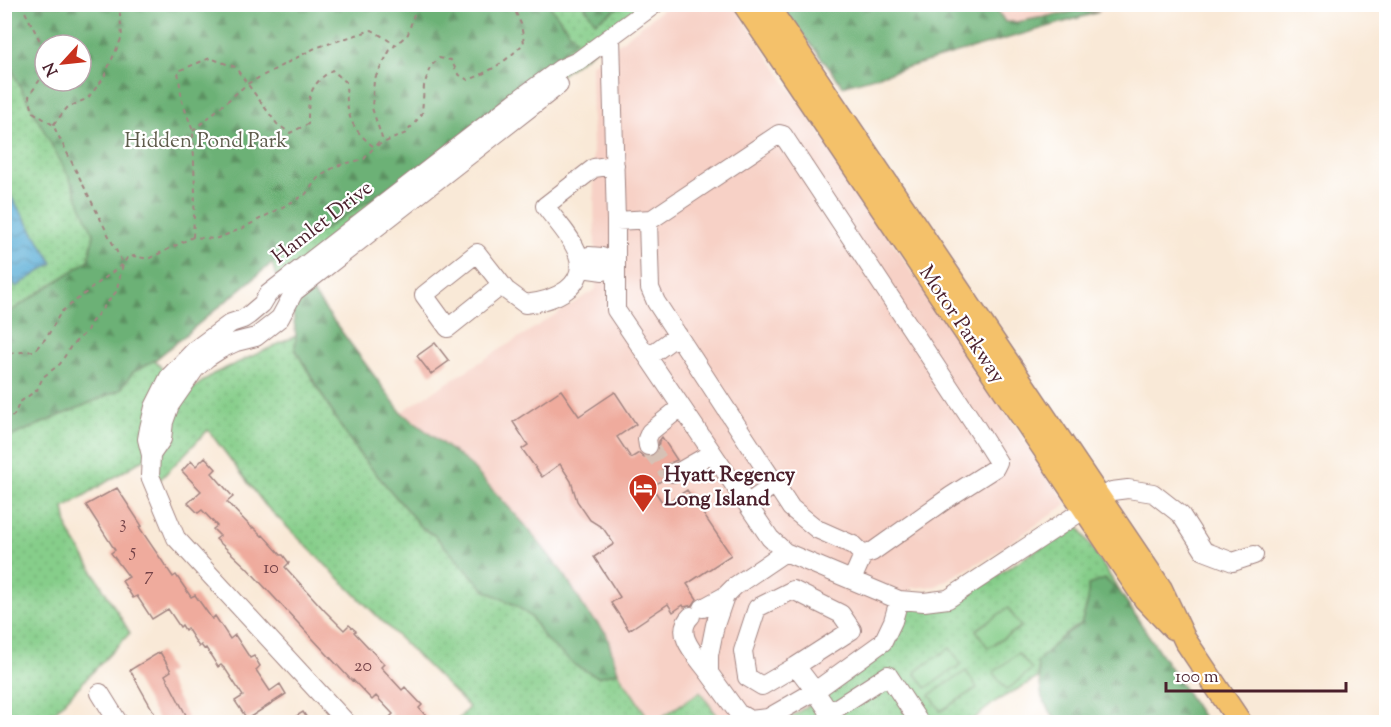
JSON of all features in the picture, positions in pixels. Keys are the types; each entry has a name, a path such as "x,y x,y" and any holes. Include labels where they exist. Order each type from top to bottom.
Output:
{"main road":[{"name":"Motor Parkway","path":"744,4 1092,504"},
{"name":"Motor Parkway","path":"766,4 1092,504 1145,599 1185,640 1240,723"}],"street":[{"name":"Hamlet Drive","path":"346,723 176,538 150,476 151,455 147,439 154,407 169,377 196,349 231,322 249,315 262,304 268,294 519,99 560,69 578,62 655,4"},
{"path":"611,38 616,221 612,265 616,310 770,538 785,552 898,600 924,602 948,599 1112,491 1128,489 1153,493 1181,514 1204,551 1233,562 1254,555"},
{"name":"Hamlet Drive","path":"151,455 162,439 164,422 170,405 189,376 207,358 241,341 256,337 280,318 294,292 566,79 578,62"},
{"path":"616,221 648,221 779,134 783,135 976,427 998,462 995,468 872,552 863,555 852,580"},
{"path":"612,265 603,271 589,269 544,206 594,168 615,165"},
{"path":"648,221 650,288 654,298 791,508 817,529 853,545 863,555"},
{"path":"502,285 516,299 525,304 543,302 559,296 571,286 583,262"},
{"path":"268,294 282,311"},
{"path":"231,322 241,341"},
{"path":"648,357 678,335"},
{"path":"648,446 647,439 650,432 681,406"},
{"path":"673,473 679,472 712,453"},
{"path":"747,504 775,484"},
{"path":"785,552 735,586 725,596 697,612 683,625 682,632 685,640 738,713 750,720 768,718 815,691 883,642 893,621 898,600"},
{"path":"793,590 841,614 852,630 796,666 762,686 747,677 743,651 757,608 793,590"},
{"path":"709,673 709,655 715,625 725,596"},
{"path":"796,666 815,691 830,719 888,675 919,723"},
{"path":"100,693 118,723"}],"path":[{"path":"4,422 14,416 20,402 37,390 43,376 60,364 71,346 87,332 89,325 116,292 123,264 53,125 33,112 29,96 40,78 40,40 21,4"},
{"path":"53,125 67,108 88,98 103,79 122,38 119,4"},
{"path":"4,359 10,353 34,351 47,337 61,312 123,264 127,258 134,256 148,259 193,237 215,239 241,229 304,195 318,178 336,166 364,159 382,138 372,108 374,80 390,50 408,34 417,4"},
{"path":"374,147 406,133 422,114 424,86 430,67 439,58 451,60 458,74 468,80 487,73 513,55 524,43 521,24 512,4"},
{"path":"193,131 247,84 315,48 372,30 396,45"},
{"path":"193,237 195,193 193,131 182,101 178,72 210,58 235,67 277,124 290,133 308,124 308,102 317,80 332,70 346,82 347,109 358,134 374,147"}],"shaded area":[{"path":"668,5 734,5 1067,504 990,556 936,586 911,588 899,628 890,648 860,672 783,722 722,722 699,692 651,722 618,672 606,633 586,611 566,577 468,463 401,412 596,289 591,65"},
{"path":"994,5 1110,5 1099,12 1076,11 1017,22 1005,22"}],"green space":[{"name":"Hidden Pond Park","path":"5,5 655,5 279,284 272,263 155,360 183,396 213,374 296,336 295,349 339,424 361,456 422,528 434,535 486,591 515,605 531,617 546,640 598,677 618,672 651,722 456,722 469,707 265,505 208,430 152,488 147,457 64,508 68,530 130,633 45,722 5,722 5,439 120,390 133,372 155,359 5,433"},
{"name":"Hidden Pond Park","path":"5,5 549,5 576,40 443,153 273,262 155,360 133,372 120,390 5,439 5,315 88,261 94,235 69,177 17,81 5,51"},
{"path":"584,5 623,5 595,22"},
{"path":"780,5 994,5 1005,22 1017,22 1076,11 1099,12 843,86"},
{"path":"297,285 310,289 401,412 468,463 525,525 566,577 586,611 606,633 618,672 598,677 576,666 546,640 531,617 515,605 486,591 434,535 422,528 361,456 339,424 295,349 293,313"},
{"path":"1077,524 1120,592 1105,579 1088,601 1081,624 1064,635 1038,662 1038,678 996,701 970,722 783,722 860,672 890,648 905,608 947,607"},
{"path":"1105,579 1120,592 1206,722 1057,722 1042,698 1037,662 1064,635 1081,624 1088,601 1088,585"},
{"path":"1008,608 1021,627 988,648 976,630"},
{"path":"950,648 961,664 926,688 915,672"},
{"path":"1018,653 1032,669 1007,690 993,673"},
{"path":"966,671 977,688 941,711 930,695"},
{"path":"700,692 722,722 654,722"}],"water":[{"path":"5,187 53,263 16,287 5,268"}],"building":[{"path":"435,343 449,361 431,374 417,356"},
{"name":"Hyatt Regency Long Island","path":"561,390 579,416 615,392 636,424 617,437 631,458 639,453 644,457 654,455 658,451 662,437 677,460 665,465 662,470 664,479 652,487 664,505 687,490 731,555 687,584 697,599 693,605 684,607 683,605 673,612 668,604 629,630 611,603 620,597 594,557 614,544 603,528 590,520 577,501 571,481 560,464 542,477 522,449 528,445 513,422"},
{"path":"205,457 216,469 212,473 233,497 227,502 283,555 289,563 285,567 344,630 349,625 356,631 354,632 384,664 381,667 402,690 405,687 422,705 419,708 432,723 384,723 393,714 376,696 372,700 352,681 246,567 216,539 220,536 213,529 217,526 202,510 198,513 188,503 201,491 182,471 191,461 196,466"},
{"path":"117,488 142,526 139,527 173,577 176,575 191,597 195,595 212,619 215,616 230,639 235,635 250,658 254,656 260,666 256,670 270,691 280,684 286,694 247,719 235,701 243,696 226,670 221,665 218,667 206,648 204,649 201,645 199,647 187,628 185,630 182,625 180,627 168,609 152,619 137,596 133,598 122,581 129,577 111,553 115,550 86,505"},
{"path":"160,652 171,671 165,675 187,717 185,718 187,723 160,723 130,670"},
{"path":"303,712 310,723 285,723"}],"tunnel":[{"path":"648,446 666,470 673,473"}],"place":[{"name":"Hyatt Regency Long Island","path":"643,514"}]}
